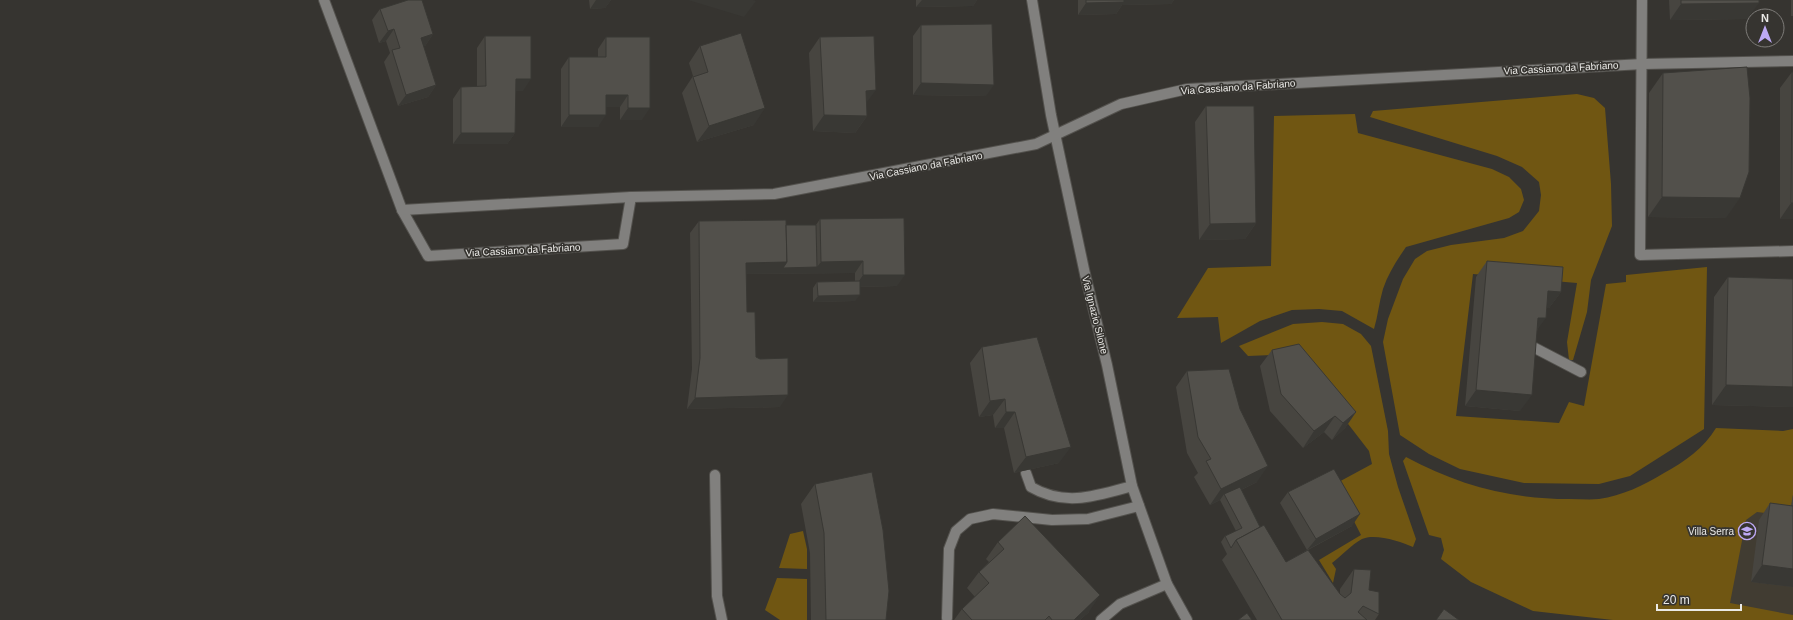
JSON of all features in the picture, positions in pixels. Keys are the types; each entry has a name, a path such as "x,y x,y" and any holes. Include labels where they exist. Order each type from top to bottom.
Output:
{"street":[{"name":"Via Cassiano da Fabriano","path":"324,0 402,210 428,256 624,244 631,197"},
{"name":"Via Ignazio Silone","path":"1032,0 1056,136 1086,281 1107,365 1132,486 1167,584 1188,620"},
{"path":"1642,0 1643,64 1640,255 1793,251"},
{"name":"Via Cassiano da Fabriano","path":"402,210 631,197 774,194 1036,144 1122,104 1187,89 1643,64 1793,61"},
{"path":"1533,347 1580,372"},
{"path":"1026,473 1031,487 1045,495 1062,498 1092,497 1132,486"},
{"path":"715,475 717,596 722,620"},
{"path":"947,618 949,549 956,531 970,519 994,514 1052,520 1088,519 1139,506"},
{"path":"1101,620 1120,604 1167,584"}],"shaded area":[{"path":"1577,94 1594,98 1605,108 1611,184 1612,226 1591,280 1587,312 1573,360 1569,360 1567,342 1577,283 1473,274 1456,416 1559,423 1569,402 1584,406 1606,284 1626,282 1626,275 1707,267 1704,429 1630,476 1599,484 1524,483 1460,469 1429,454 1400,435 1383,342 1388,319 1403,279 1415,259 1427,251 1451,245 1504,238 1523,231 1539,211 1541,195 1539,182 1522,167 1497,156 1370,117 1373,111"},
{"path":"1355,114 1358,133 1492,169 1509,177 1521,189 1524,200 1519,212 1509,218 1406,247 1385,283 1374,329 1342,311 1319,309 1292,310 1260,321 1221,343 1218,317 1177,318 1208,268 1271,266 1274,116"},
{"path":"1322,322 1343,324 1361,334 1371,346 1388,431 1389,454 1398,487 1416,539 1413,547 1402,542 1380,537 1367,537 1358,541 1332,563 1336,569 1333,583 1319,560 1361,535 1335,484 1372,464 1369,451 1294,354 1248,356 1239,346 1293,324"},
{"path":"1716,428 1783,431 1793,429 1793,495 1790,516 1757,512 1746,520 1730,603 1793,615 1793,620 1613,620 1533,611 1471,582 1441,559 1444,550 1441,538 1429,535 1403,461 1406,457 1425,467 1465,483 1505,493 1547,498 1599,499 1608,498 1633,489 1649,482 1671,469 1700,448"},
{"name":"Villa Serra","path":"1793,441 1793,620 1681,620"},
{"path":"803,531 807,549 807,569 779,568 790,534"},
{"path":"777,578 807,579 807,620 780,620 765,610"}],"building":[{"path":"408,0 422,0 433,34 421,38 436,85 406,95 392,50 400,48 394,29 388,31 380,9"},
{"path":"1086,0 1124,0 1124,2 1086,3"},
{"path":"1681,0 1759,0 1759,3 1681,4"},
{"path":"992,24 994,85 921,83 921,25"},
{"path":"741,33 765,108 709,126 693,77 708,72 700,46"},
{"path":"485,36 531,36 531,79 516,79 515,133 461,133 461,87 486,86"},
{"path":"874,36 876,90 866,91 867,116 824,115 820,37"},
{"path":"606,37 650,37 650,108 628,108 628,95 606,95 606,115 569,115 569,57 606,57"},
{"path":"1747,67 1750,98 1749,172 1740,198 1662,197 1663,73"},
{"path":"1792,72 1793,203 1791,203"},
{"path":"1206,106 1254,106 1256,223 1210,224"},
{"path":"904,218 905,275 863,275 863,261 821,262 820,219"},
{"path":"786,220 787,262 746,263 747,312 755,312 756,357 760,359 788,358 788,395 695,398 700,358 699,221"},
{"path":"786,225 816,225 817,267 783,268 787,262"},
{"path":"1487,261 1563,267 1561,292 1548,291 1546,318 1538,318 1532,395 1476,390"},
{"path":"1728,277 1793,279 1793,387 1726,385"},
{"path":"860,281 860,295 818,296 817,282"},
{"path":"1037,337 1071,447 1026,457 1015,412 1006,412 1005,399 990,401 982,347"},
{"path":"1299,344 1356,412 1343,423 1335,416 1314,431 1281,394 1272,350"},
{"path":"1229,369 1240,409 1268,466 1221,489 1206,461 1211,459 1198,437 1187,371"},
{"path":"1334,469 1360,514 1316,539 1288,492"},
{"path":"872,472 883,530 889,591 886,620 826,620 824,533 815,484"},
{"path":"1240,487 1260,527 1236,540 1231,548 1225,536 1242,528 1224,494"},
{"path":"1770,503 1793,506 1793,569 1762,565"},
{"path":"1025,516 1100,595 1074,620 1052,620 1049,616 1045,620 972,620 962,609 989,583 979,572 1004,549 998,542"},
{"path":"1264,525 1286,562 1308,550 1340,594 1345,598 1351,593 1354,569 1371,570 1369,590 1379,592 1379,614 1363,606 1358,612 1367,620 1282,620 1236,540"},
{"path":"1444,609 1459,620 1436,620"},
{"path":"1247,613 1252,620 1238,620"}],"place":[{"name":"Villa Serra","path":"1747,531"}]}
